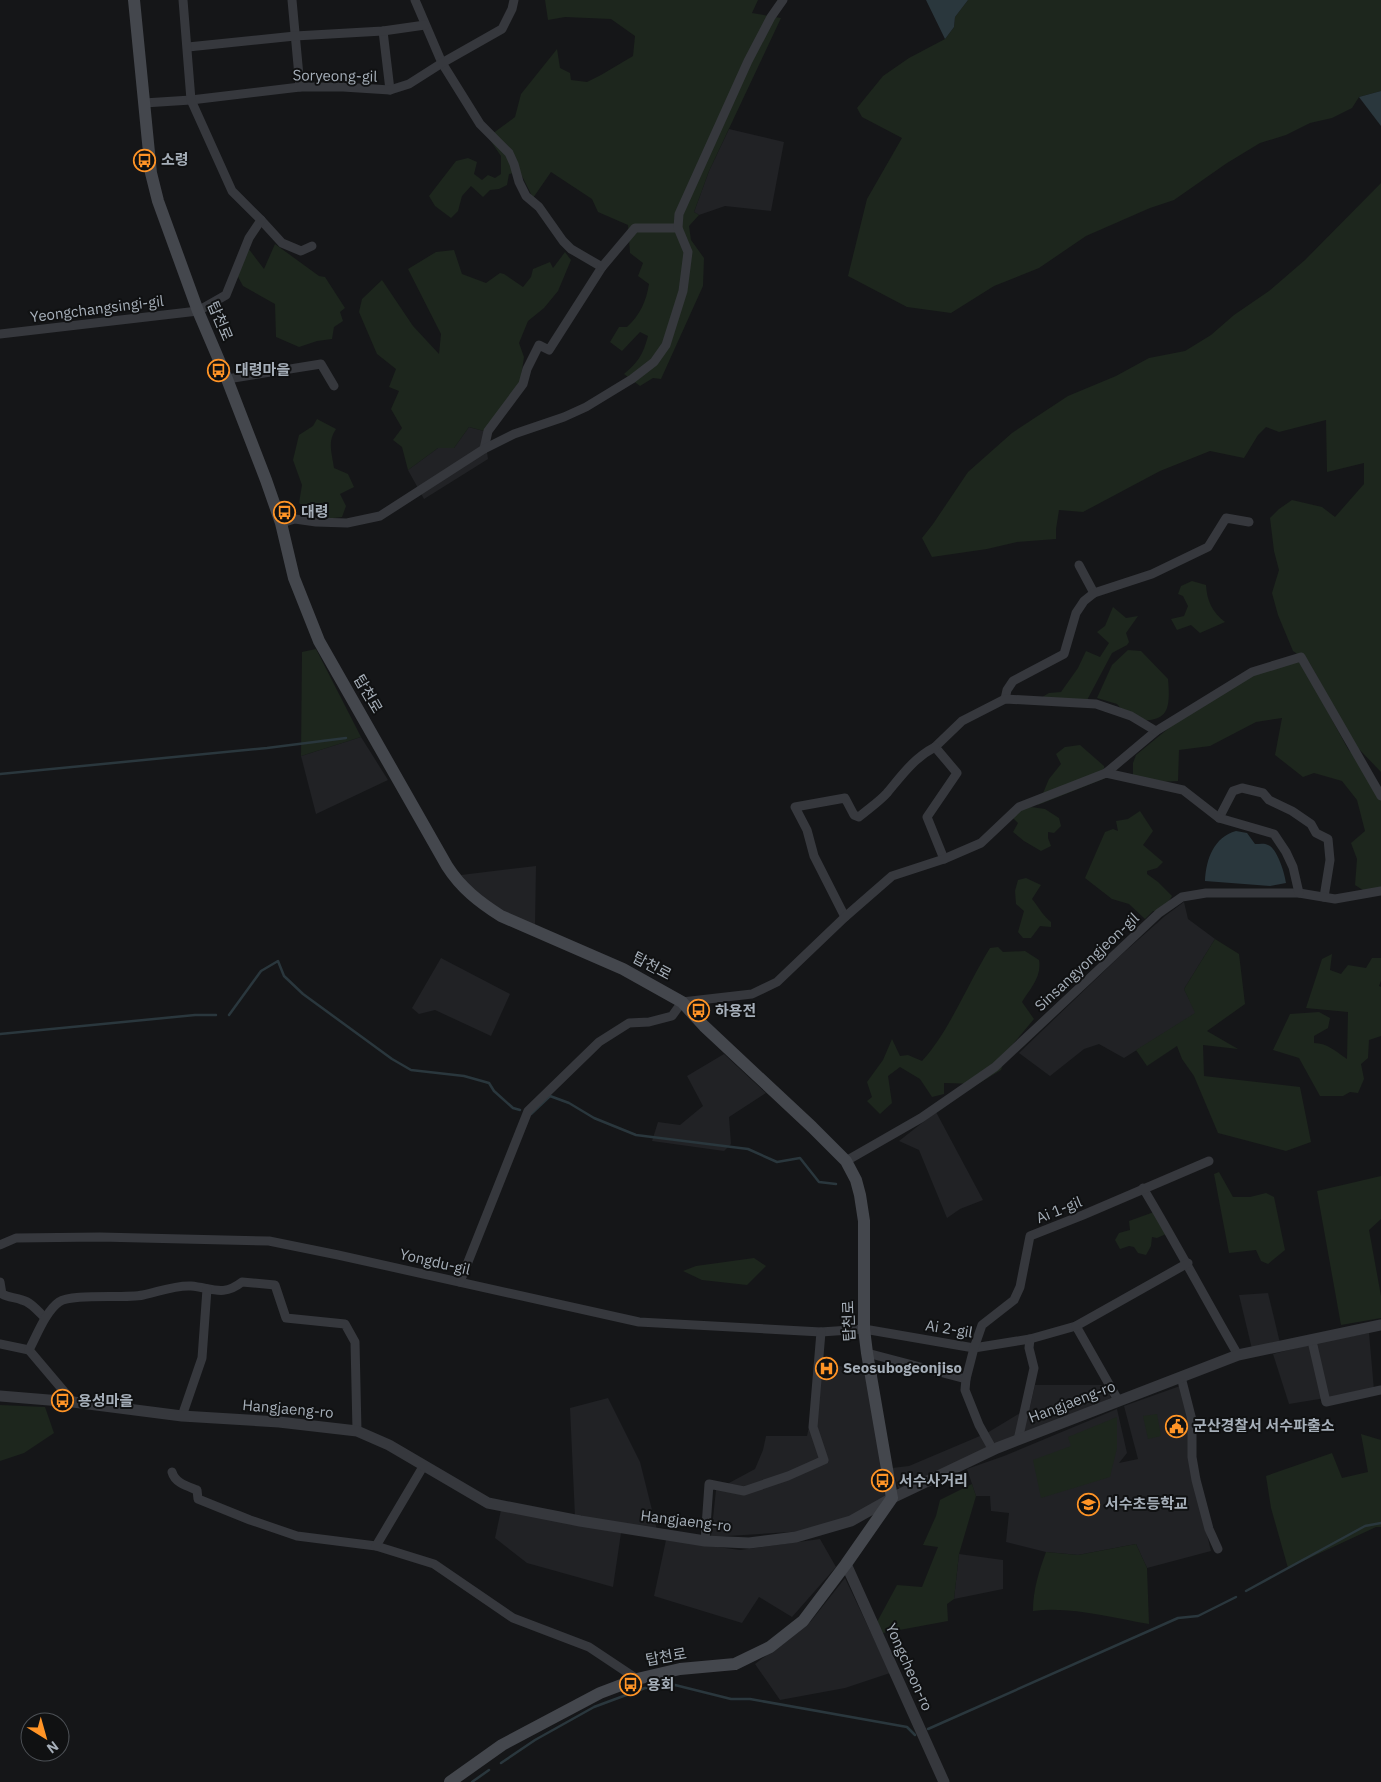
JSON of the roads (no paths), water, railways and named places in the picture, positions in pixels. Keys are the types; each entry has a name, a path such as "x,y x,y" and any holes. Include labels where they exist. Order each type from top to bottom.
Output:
{"main road":[{"name":"탑천로","path":"134,0 152,173 158,201 198,311 227,379 281,523 294,578 319,641 457,881 486,906 501,916 623,969 682,1002 704,1026 846,1162 856,1180 860,1195 864,1221 864,1329 892,1498 846,1564 803,1620 770,1647 735,1664 680,1669 637,1679 600,1692 502,1745 450,1782"}],"street":[{"path":"184,0 191,100 232,191 282,244 301,251 312,246"},
{"path":"292,0 300,87"},
{"path":"415,0 442,63 480,124 509,154 526,196 539,208 572,249 602,267"},
{"name":"Soryeong-gil","path":"144,103 191,100 300,87 390,90 409,84 502,29 512,9 514,0"},
{"path":"281,523 295,519 347,523 380,516 484,449 514,434 564,417 586,407 632,379 654,362 666,345 683,291 686,275 688,252 678,228 679,214 748,61 771,17 783,0"},
{"path":"188,47 296,36 383,31 425,25"},
{"path":"383,31 390,90"},
{"path":"198,311 226,295 249,238 261,220"},
{"path":"484,449 488,431 523,384 527,369 539,345 549,350 602,267 634,228 678,228"},
{"name":"Yeongchangsingi-gil","path":"0,334 198,311"},
{"path":"227,379 321,364 334,386"},
{"path":"1005,699 1007,690 1013,681 1064,654 1076,613 1084,601 1094,593 1152,574 1208,547 1226,518 1249,522"},
{"path":"1078,565 1094,593"},
{"path":"460,1282 528,1111 599,1042 629,1023 649,1022 672,1016 682,1002 752,994 777,982 845,917 892,876 944,859 980,843 1019,807 1106,773 1156,731 1252,672 1301,657 1381,796"},
{"path":"845,917 814,856 807,830 795,807 845,798 854,815 859,817 886,795 901,774 923,753 936,747 962,721 1005,699 1096,704 1131,716 1156,731"},
{"path":"936,747 957,773 927,817 944,859"},
{"path":"1106,773 1183,790 1220,818 1274,834 1293,867 1300,893"},
{"path":"1220,818 1233,791 1242,788 1263,793 1269,800 1292,811 1311,824 1316,833 1328,839 1330,860 1324,897"},
{"name":"Sinsangyongjeon-gil","path":"846,1162 922,1118 995,1067 1159,913 1182,897 1206,893 1300,893 1334,899 1381,891"},
{"path":"1209,1161 1143,1188 1188,1263 1238,1355"},
{"name":"Ai 1-gil","path":"993,1450 979,1425 965,1390 966,1379 982,1325 1014,1300 1020,1287 1030,1236 1143,1188"},
{"name":"Yongdu-gil","path":"0,1245 16,1238 155,1238 269,1241 639,1322 821,1332 864,1329"},
{"name":"Ai 2-gil","path":"864,1329 974,1348 1030,1339 1076,1326 1188,1263"},
{"path":"0,1282 2,1294 10,1298 23,1300 45,1318"},
{"path":"30,1350 45,1318 60,1301 72,1298 142,1295 190,1286 221,1291 234,1288 242,1282 276,1285 286,1318 345,1324 355,1342 357,1431"},
{"path":"182,1416 202,1358 207,1290"},
{"name":"Hangjaeng-ro","path":"0,1396 73,1402 182,1416 279,1422 357,1431 389,1445 488,1503 574,1520 705,1542 749,1543 796,1537 851,1521 892,1498 993,1450 1238,1355 1381,1325"},
{"path":"1076,1326 1118,1400"},
{"path":"705,1542 709,1484 744,1491 788,1476 824,1460 813,1427 821,1332"},
{"path":"1018,1440 1034,1368 1030,1339"},
{"path":"1312,1340 1326,1402 1381,1390"},
{"path":"0,1344 30,1350 73,1402"},
{"path":"867,1353 966,1379"},
{"path":"1181,1376 1192,1420 1192,1457 1196,1480 1209,1529 1218,1549"},
{"path":"376,1546 424,1465"},
{"path":"172,1472 173,1477 180,1483 197,1490 198,1499 250,1520 297,1536 376,1546 434,1564 514,1618 589,1648 637,1679"},
{"name":"Yongcheon-ro","path":"846,1564 944,1782"}],"waterway":[{"path":"0,774 267,748 346,738"},
{"path":"229,1015 261,971 278,961 284,976 303,994 392,1059 411,1070 464,1076 489,1083 494,1091 513,1108 520,1110"},
{"path":"0,1034 195,1015 216,1015"},
{"path":"531,1114 550,1096 569,1103 594,1118 636,1135 748,1149 777,1162 800,1158 819,1182 836,1184"},
{"path":"1246,1591 1365,1526 1381,1523"},
{"path":"928,1729 1178,1618 1198,1616 1236,1597"},
{"path":"501,1763 535,1740 594,1707 645,1688 675,1685 731,1699 750,1699 907,1727 915,1735"},
{"path":"472,1782 489,1770"}],"place":[{"name":"소령","path":"145,160"},
{"name":"대령마을","path":"219,370"},
{"name":"대령","path":"285,512"},
{"name":"하용전","path":"699,1011"},
{"name":"Seosubogeonjiso","path":"827,1368"},
{"name":"용성마을","path":"62,1401"},
{"name":"군산경찰서 서수파출소","path":"1177,1426"},
{"name":"서수사거리","path":"883,1481"},
{"name":"서수초등학교","path":"1089,1504"},
{"name":"용회","path":"631,1685"}]}
